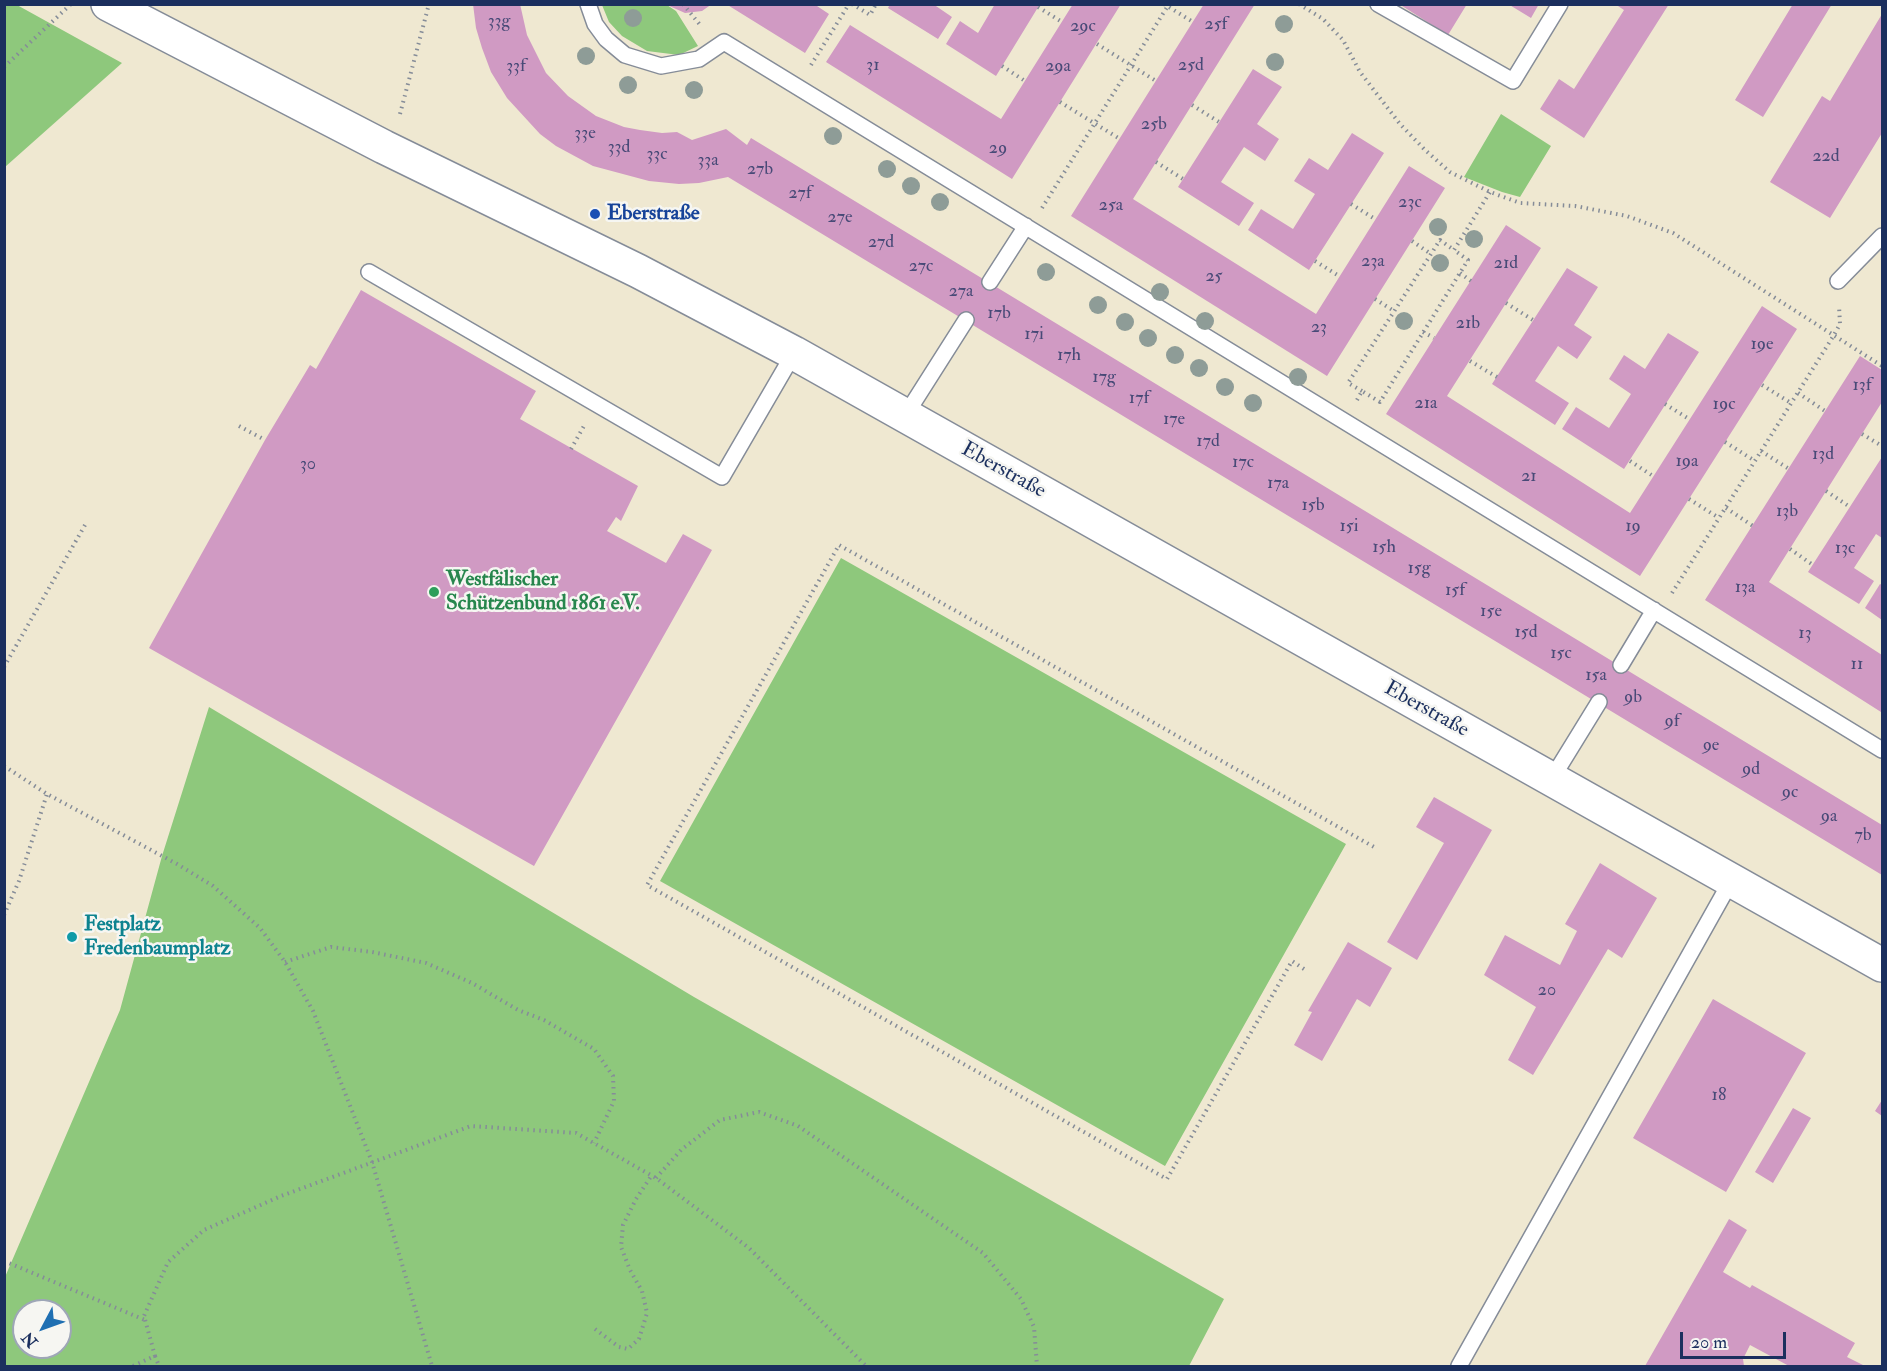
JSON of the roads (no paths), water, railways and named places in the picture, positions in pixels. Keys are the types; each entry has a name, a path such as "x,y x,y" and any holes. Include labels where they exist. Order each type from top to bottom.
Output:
{"street":[{"name":"Eberstraße","path":"108,4 374,142 588,246 794,353 1882,965"}],"lane":[{"path":"588,4 596,24 606,39 625,55 661,66 699,59 724,42 1882,750"},
{"path":"1378,4 1514,81 1560,4"},
{"path":"990,282 1028,227"},
{"path":"1838,281 1882,236"},
{"path":"369,272 722,477 794,353"},
{"path":"905,416 966,320"},
{"path":"1621,665 1656,612"},
{"path":"1551,780 1599,702"},
{"path":"1459,1366 1731,881"}],"place":[{"name":"Eberstraße","path":"595,214"},
{"name":"Westfälischer Schützenbund 1861 e.V.","path":"434,592"},
{"name":"Festplatz Fredenbaumplatz","path":"72,937"}]}
